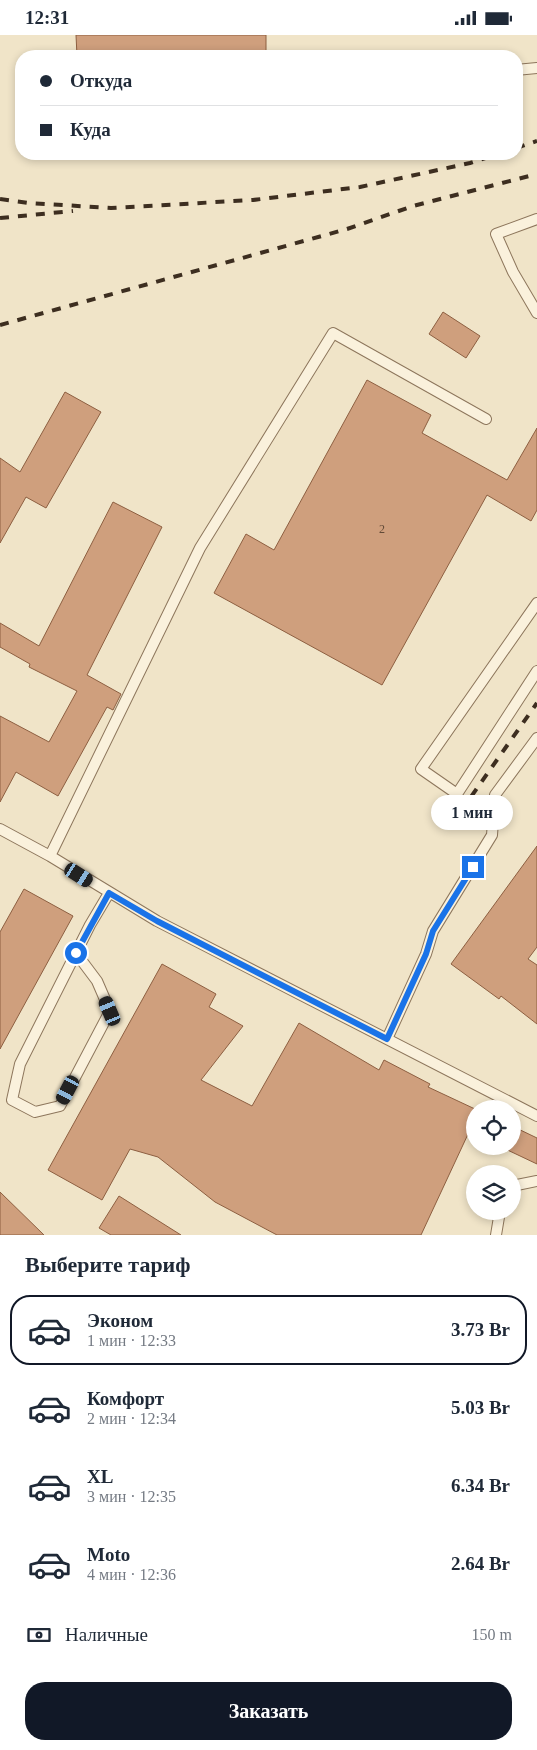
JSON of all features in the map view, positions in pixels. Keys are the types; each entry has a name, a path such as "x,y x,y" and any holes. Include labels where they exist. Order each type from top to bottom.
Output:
{"lane":[{"path":"523,69 537,68"},
{"path":"537,219 496,234 513,272 537,313"},
{"path":"50,857 200,548 333,333 486,419"},
{"path":"537,603 422,769 457,794 537,671"},
{"path":"387,1039 426,954 433,931 492,835 495,795 537,738"},
{"path":"0,829 157,921 537,1116"},
{"path":"76,953 97,981 110,1011 60,1106 35,1112 12,1100 20,1064 76,953 109,893"},
{"path":"521,1184 537,1181"},
{"path":"496,1235 498,1220"}],"building":[{"path":"76,35 266,35 266,50 77,50"},
{"path":"443,312 480,336 466,358 429,334"},
{"path":"367,380 431,415 422,433 507,480 537,428 537,510 531,521 487,495 382,685 214,593 246,534 274,550"},
{"path":"65,392 101,412 46,508 26,497 0,543 0,458 20,472"},
{"path":"113,502 162,527 87,675 121,694 113,710 107,707 58,796 16,772 0,802 0,716 49,742 77,691 29,667 30,664 0,647 0,623 39,646"},
{"path":"537,846 537,947 528,959 537,965 537,1024 501,996 499,999 451,964"},
{"path":"24,889 73,916 0,1049 0,932"},
{"path":"162,964 216,994 209,1007 243,1026 201,1080 252,1106 299,1023 379,1070 384,1060 430,1084 428,1087 466,1105 466,1138 421,1235 277,1235 215,1202 158,1157 130,1149 102,1200 48,1170"},
{"path":"521,1130 537,1138 537,1164 518,1155 521,1155"},
{"path":"0,1192 44,1235 0,1235"},
{"path":"119,1196 181,1235 111,1235 99,1228"}],"railway":[{"path":"523,146 537,141"},
{"path":"0,199 29,203 111,208 253,200 360,187 479,160"},
{"path":"0,325 347,229 413,206 537,174"},
{"path":"0,218 73,211"},
{"path":"461,811 537,703"}],"route":[{"path":"76,953 109,893 157,921 387,1039 426,954 433,931 473,867"}]}
